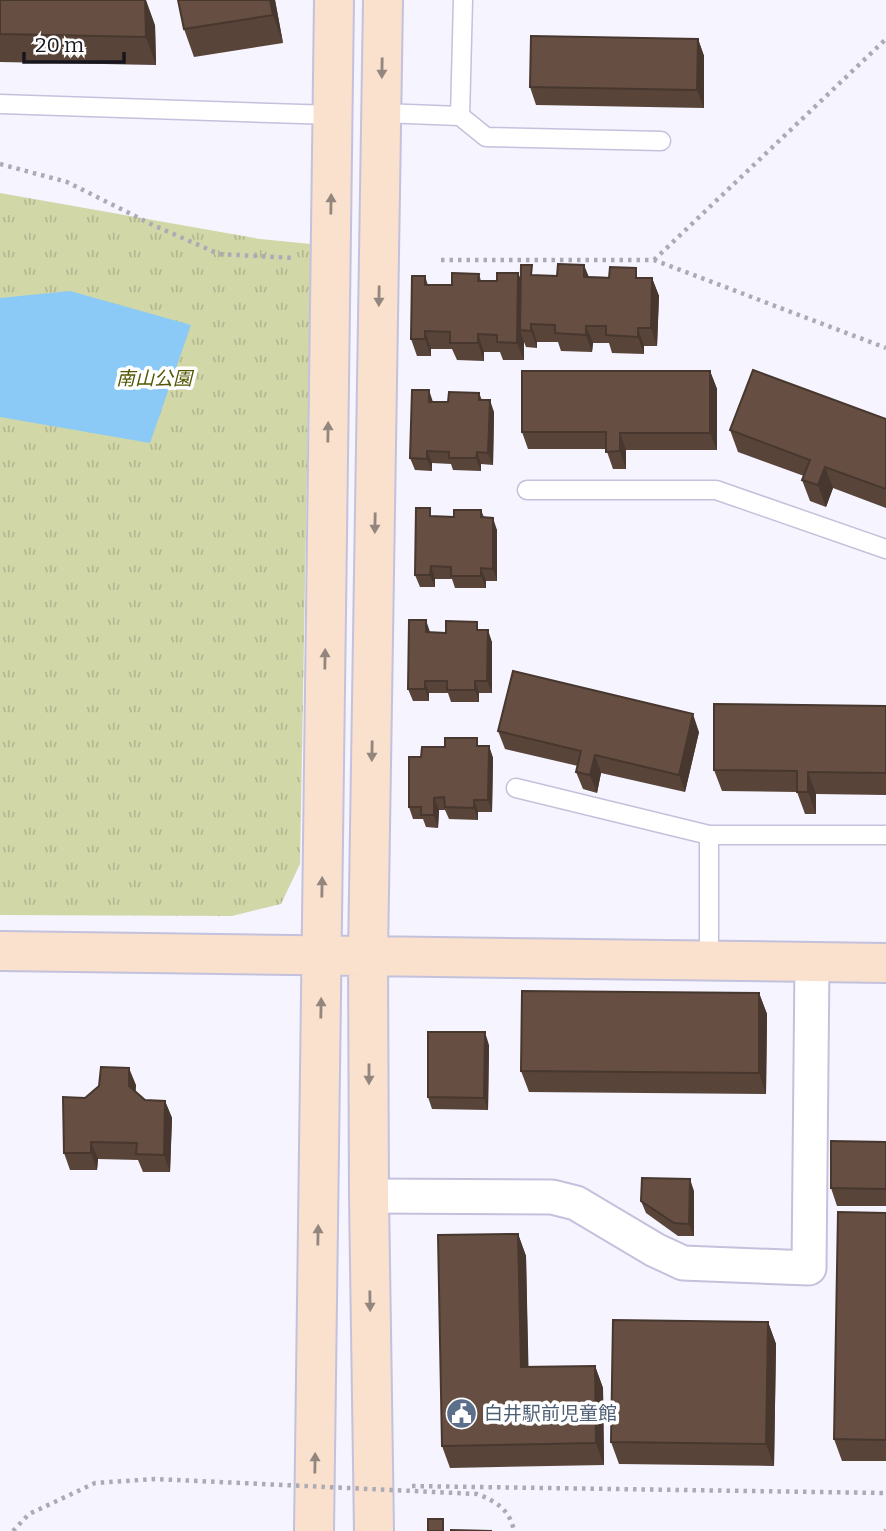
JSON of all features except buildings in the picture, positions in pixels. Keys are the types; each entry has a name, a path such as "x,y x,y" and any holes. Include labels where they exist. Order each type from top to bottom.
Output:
{"street":[{"path":"314,1531 334,0"},
{"path":"374,1531 368,956 383,0"},
{"path":"0,951 886,963"},
{"path":"369,1196 552,1197 576,1203 655,1250 683,1263 809,1268 812,962"}],"lane":[{"path":"460,116 463,0"},
{"path":"0,104 333,115"},
{"path":"382,113 460,116 486,137 661,141"},
{"path":"527,490 716,490 886,549"},
{"path":"516,788 709,835 886,835"},
{"path":"709,835 709,961"}],"path":[{"path":"654,260 886,39"},
{"path":"0,164 67,182 219,254 295,258"},
{"path":"441,260 654,260 886,348"},
{"path":"13,1531 29,1514 95,1483 155,1479 477,1494 497,1501 512,1523 514,1531"},
{"path":"412,1486 886,1493"}],"green space":[{"name":"南山公園","path":"0,193 260,239 311,244 300,864 281,904 232,916 0,915"}],"water":[{"path":"70,291 191,325 150,443 0,417 0,298"}],"place":[{"name":"白井駅前児童館","path":"461,1413"}]}
